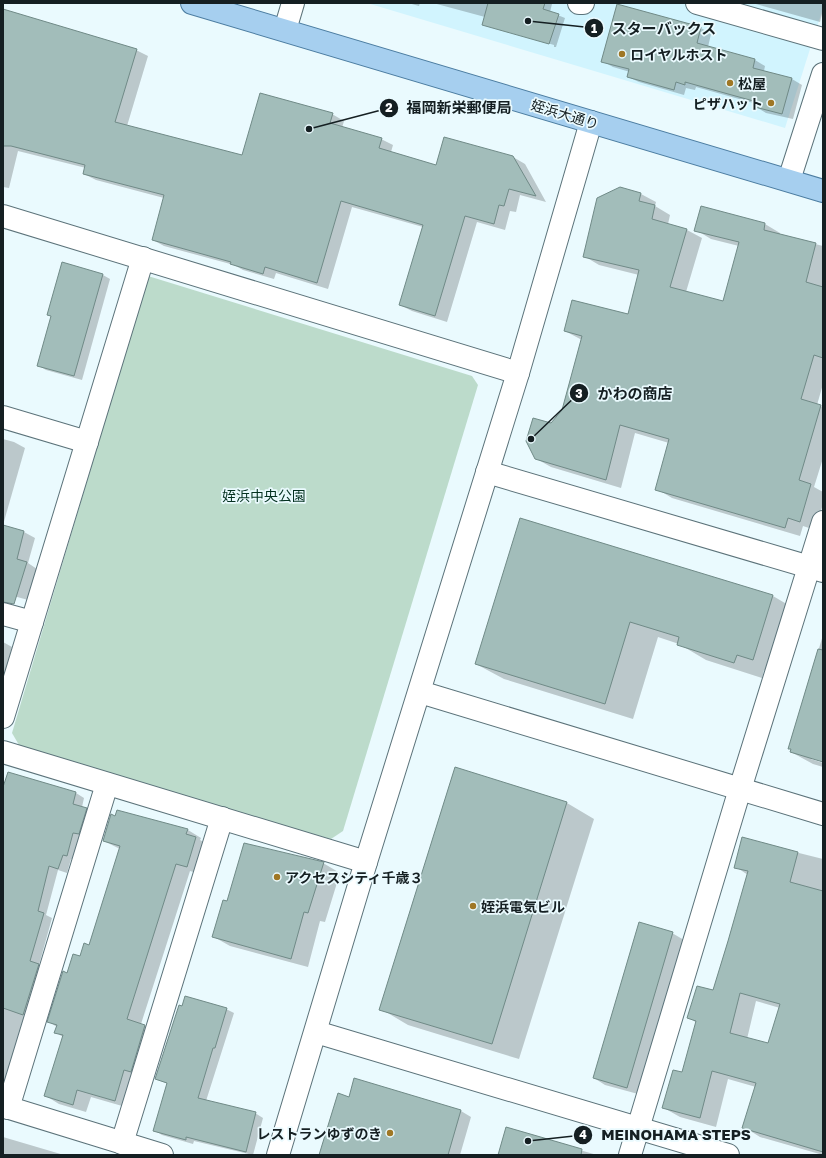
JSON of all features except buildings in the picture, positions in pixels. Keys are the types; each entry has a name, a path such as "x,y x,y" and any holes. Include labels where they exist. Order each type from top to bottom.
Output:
{"main road":[{"name":"姪浜大通り","path":"192,3 823,191"}],"street":[{"path":"285,30 293,3"},
{"path":"697,3 823,39"},
{"path":"789,180 823,74"},
{"path":"278,1155 366,862 518,373 591,122"},
{"path":"3,216 518,373"},
{"path":"3,717 143,258"},
{"path":"3,416 87,442"},
{"path":"487,472 816,569"},
{"path":"630,1155 740,789 816,569 823,522"},
{"path":"3,614 32,622"},
{"path":"420,692 823,814"},
{"path":"3,752 366,862"},
{"path":"108,784 5,1107 162,1155"},
{"path":"122,1143 222,818"},
{"path":"316,1032 728,1155"}],"shaded area":[{"path":"367,3 823,3 823,8 785,128"}],"green space":[{"name":"姪浜中央公園","path":"148,276 472,376 478,385 343,831 331,839 236,813 19,745 12,733"}],"place":[{"name":"スターバックス","path":"528,21"},
{"name":"ロイヤルホスト","path":"622,54"},
{"name":"松屋","path":"730,83"},
{"name":"ピザハット","path":"771,103"},
{"name":"福岡新栄郵便局","path":"309,129"},
{"name":"かわの商店","path":"531,439"},
{"name":"アクセスシティ千歳３","path":"277,877"},
{"name":"姪浜電気ビル","path":"473,906"},
{"name":"レストランゆずのき","path":"390,1133"},
{"name":"MEINOHAMA STEPS","path":"528,1141"}]}
